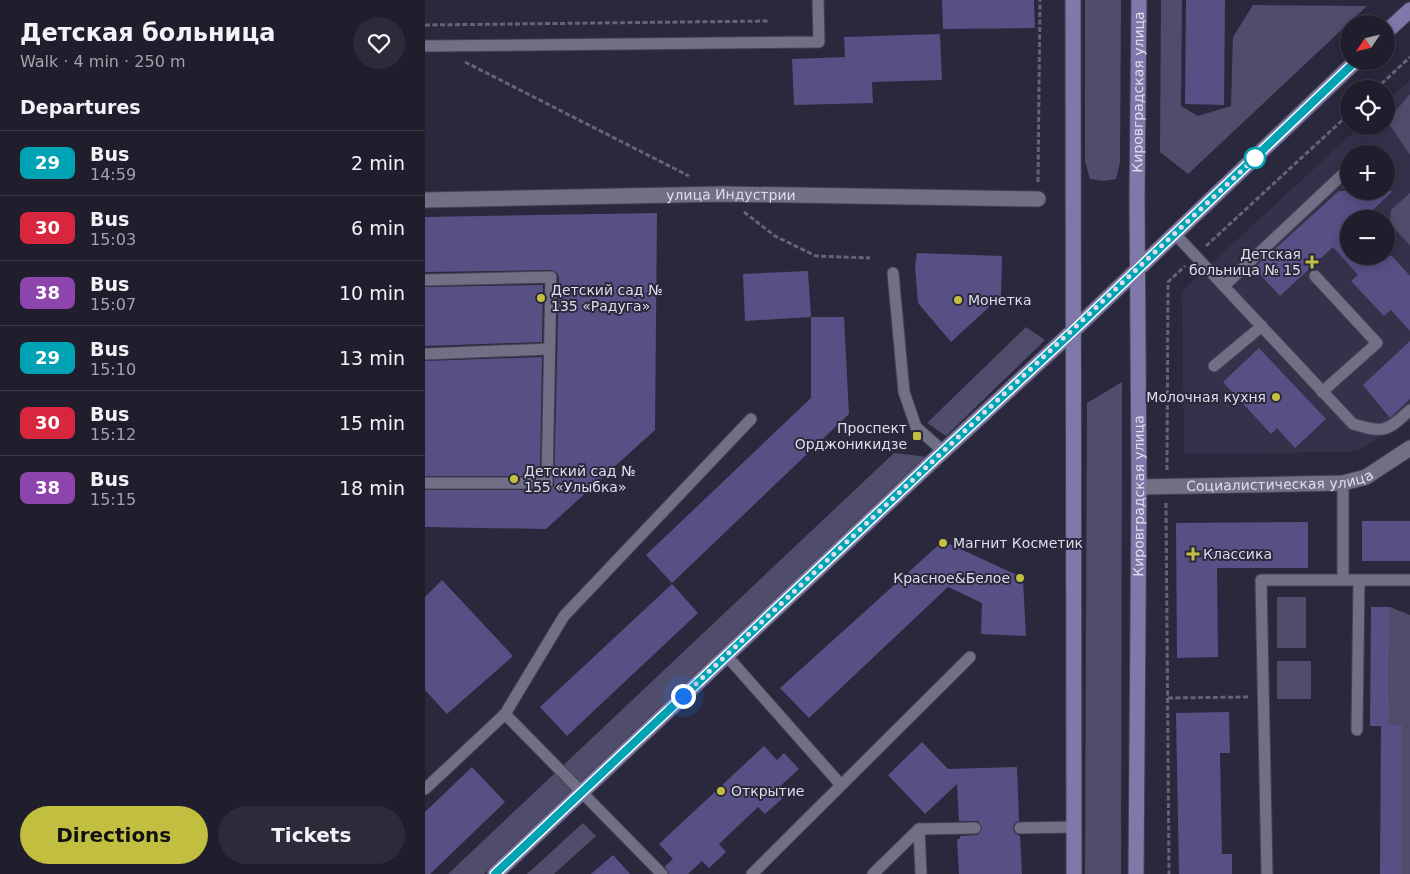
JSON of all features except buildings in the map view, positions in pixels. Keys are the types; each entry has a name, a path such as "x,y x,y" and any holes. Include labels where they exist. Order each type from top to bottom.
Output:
{"main road":[{"path":"1073,0 1074,874"},
{"name":"Кировградская улица","path":"1136,874 1139,487 1139,0"},
{"path":"1395,24 1410,10"},
{"path":"495,874 943,451 1073,331 1347,70"}],"street":[{"name":"улица Индустрии","path":"425,200 724,194 1038,199"},
{"name":"Социалистическая улица","path":"1139,487 1343,483 1366,477 1410,448"}],"lane":[{"path":"425,46 819,42 818,0"},
{"path":"1224,286 1340,177"},
{"path":"1175,234 1353,424 1376,431 1394,425 1410,410"},
{"path":"893,273 904,392 916,427 943,451"},
{"path":"1315,276 1377,343 1322,392"},
{"path":"425,280 551,277 547,483 425,483"},
{"path":"1214,366 1262,326"},
{"path":"425,354 549,349"},
{"path":"425,789 505,714 564,616 751,420"},
{"path":"1343,483 1343,580"},
{"path":"1267,874 1261,580 1410,580"},
{"path":"1357,730 1359,580"},
{"path":"726,655 841,785"},
{"path":"752,874 970,657"},
{"path":"505,714 662,874"},
{"path":"1020,828 1074,827"},
{"path":"873,874 919,829 975,828"},
{"path":"919,829 921,874"}],"path":[{"path":"1038,199 1040,0"},
{"path":"425,25 770,21"},
{"path":"462,25 464,62 698,181"},
{"path":"1386,80 1410,57"},
{"path":"1169,874 1168,282 1340,122"},
{"path":"724,194 775,236 816,256 870,258"},
{"path":"1168,698 1263,696"}],"shaded area":[{"path":"1085,0 1121,0 1120,162 1116,179 1103,181 1090,179 1085,161"},
{"path":"1161,0 1182,0 1181,106 1198,116 1231,106 1233,37 1253,5 1367,6 1357,15 1340,15 1340,31 1188,174 1160,152"},
{"name":"Детская больница № 15","path":"1410,80 1410,419 1361,449 1347,452 1184,454 1182,291 1350,135 1395,135 1395,94"},
{"path":"1410,94 1410,155 1395,133 1395,112"},
{"path":"1410,193 1410,245 1395,229 1395,210 1391,210"},
{"path":"1026,327 1045,340 946,436 927,423"},
{"path":"1122,382 1121,874 1085,874 1087,403"},
{"path":"894,453 928,457 484,874 448,874"},
{"path":"1277,597 1306,597 1306,648 1277,648"},
{"path":"1390,607 1410,615 1410,874 1401,874 1389,725"},
{"path":"1277,661 1311,661 1311,699 1277,699"},
{"path":"583,823 596,836 554,874 527,874"}],"bus line":[{"name":"29","path":"495,874 1073,331 1347,70"}],"place":[{"name":"Детская больница № 15","path":"1312,262"},
{"name":"Детский сад № 135 «Радуга»","path":"541,298"},
{"name":"Монетка","path":"958,300"},
{"name":"Молочная кухня","path":"1276,397"},
{"name":"Проспект Орджоникидзе","path":"917,436"},
{"name":"Детский сад № 155 «Улыбка»","path":"514,479"},
{"name":"Магнит Косметик","path":"943,543"},
{"name":"Классика","path":"1193,554"},
{"name":"Красное&Белое","path":"1020,578"},
{"name":"Открытие","path":"721,791"}],"route":[{"path":"683,696 1255,158"}]}
